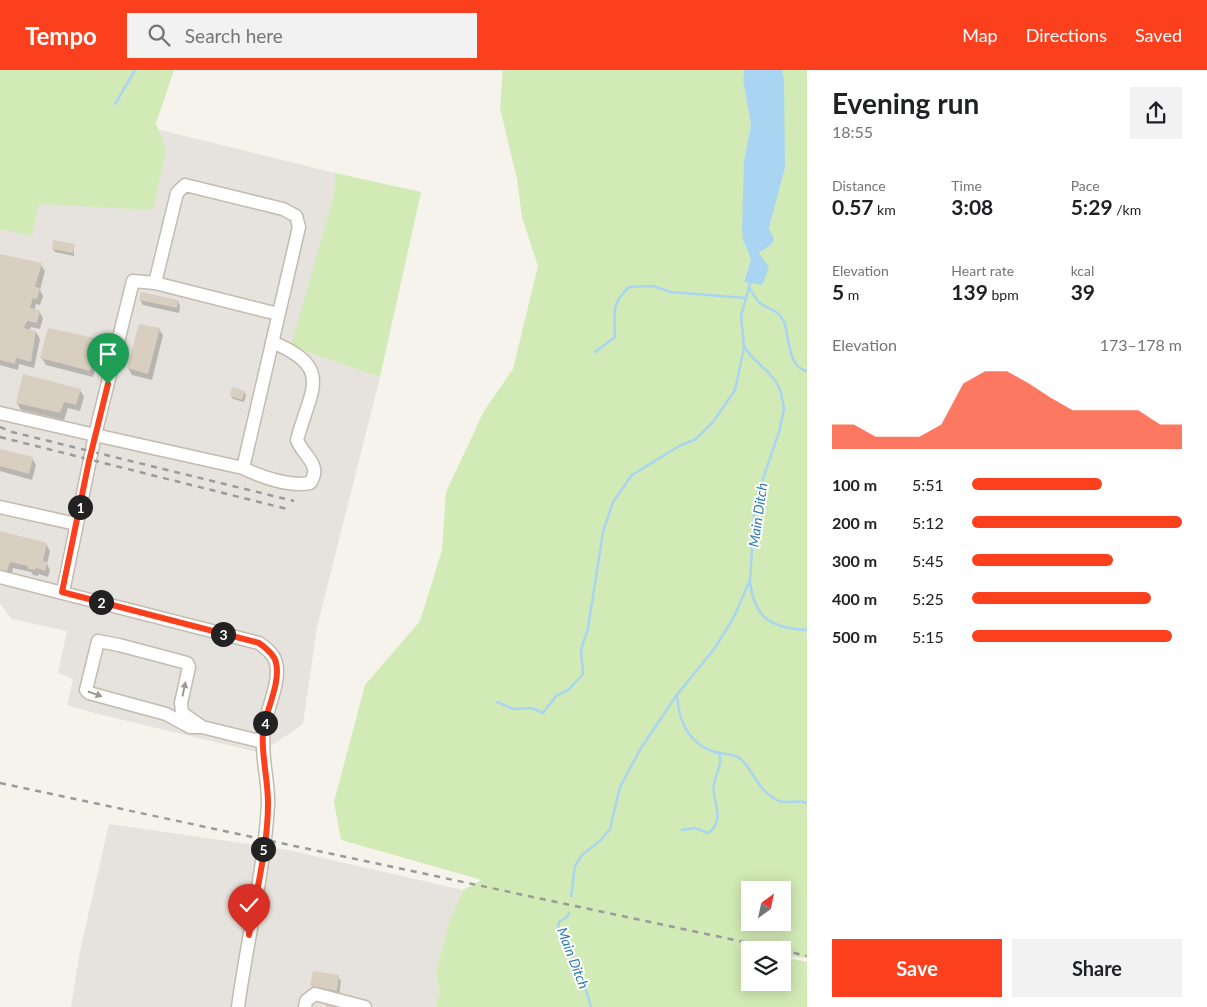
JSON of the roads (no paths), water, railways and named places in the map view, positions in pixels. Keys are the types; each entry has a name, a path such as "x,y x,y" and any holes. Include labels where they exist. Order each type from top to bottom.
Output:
{"street":[{"path":"155,283 177,193 185,185 283,209 296,216 299,227 243,468"},
{"path":"62,592 95,436 133,281 155,283 278,314"},
{"path":"0,413 243,468 263,476 303,484 310,483 315,471 314,464 297,440 312,394 314,378 311,370 302,359 272,342"},
{"path":"0,507 76,524"},
{"path":"0,577 259,643 268,650 276,663 275,684 264,728 262,757 268,802 265,839 238,1007"},
{"path":"202,727 182,713 181,703 189,667 187,663 98,641 86,690 89,693 166,714 190,727 202,727 263,742"},
{"path":"306,1007 306,1002 315,994 365,1007"}],"water":[{"path":"744,70 782,70 784,79 785,168 769,228 774,239 771,245 759,253 769,267 762,285 744,282 751,259 743,240 742,229 744,160 751,125 743,80"}],"waterway":[{"path":"115,104 135,70"},
{"name":"Main Ditch","path":"571,896 575,866 582,855 601,840 610,829 620,787 641,748 676,696 714,649 733,619 750,580 754,517 759,490 779,432 784,409 781,392 776,382 744,346 741,316 751,280"},
{"path":"595,352 615,337 614,316 616,305 629,287 653,286 671,292 745,298"},
{"path":"749,287 758,301 782,318 793,358 796,364 807,371"},
{"path":"497,702 513,709 532,708 543,713 556,696 568,690 583,674 581,650 588,628 603,532 613,502 632,475 681,445 696,439 713,422 735,390 744,348"},
{"path":"750,581 756,604 767,619 784,627 807,630"},
{"path":"677,697 683,723 698,744 715,752 738,757 748,767 764,790 777,800 807,803"},
{"path":"682,830 695,828 708,833 717,822 714,784 720,765 719,753"},
{"name":"Main Ditch","path":"569,913 567,917 559,922 558,928 581,973 591,1007"}],"railway":[{"path":"0,427 12,432 294,501"},
{"path":"0,437 291,510"},
{"path":"0,783 741,941"},
{"path":"791,952 807,956"}]}
